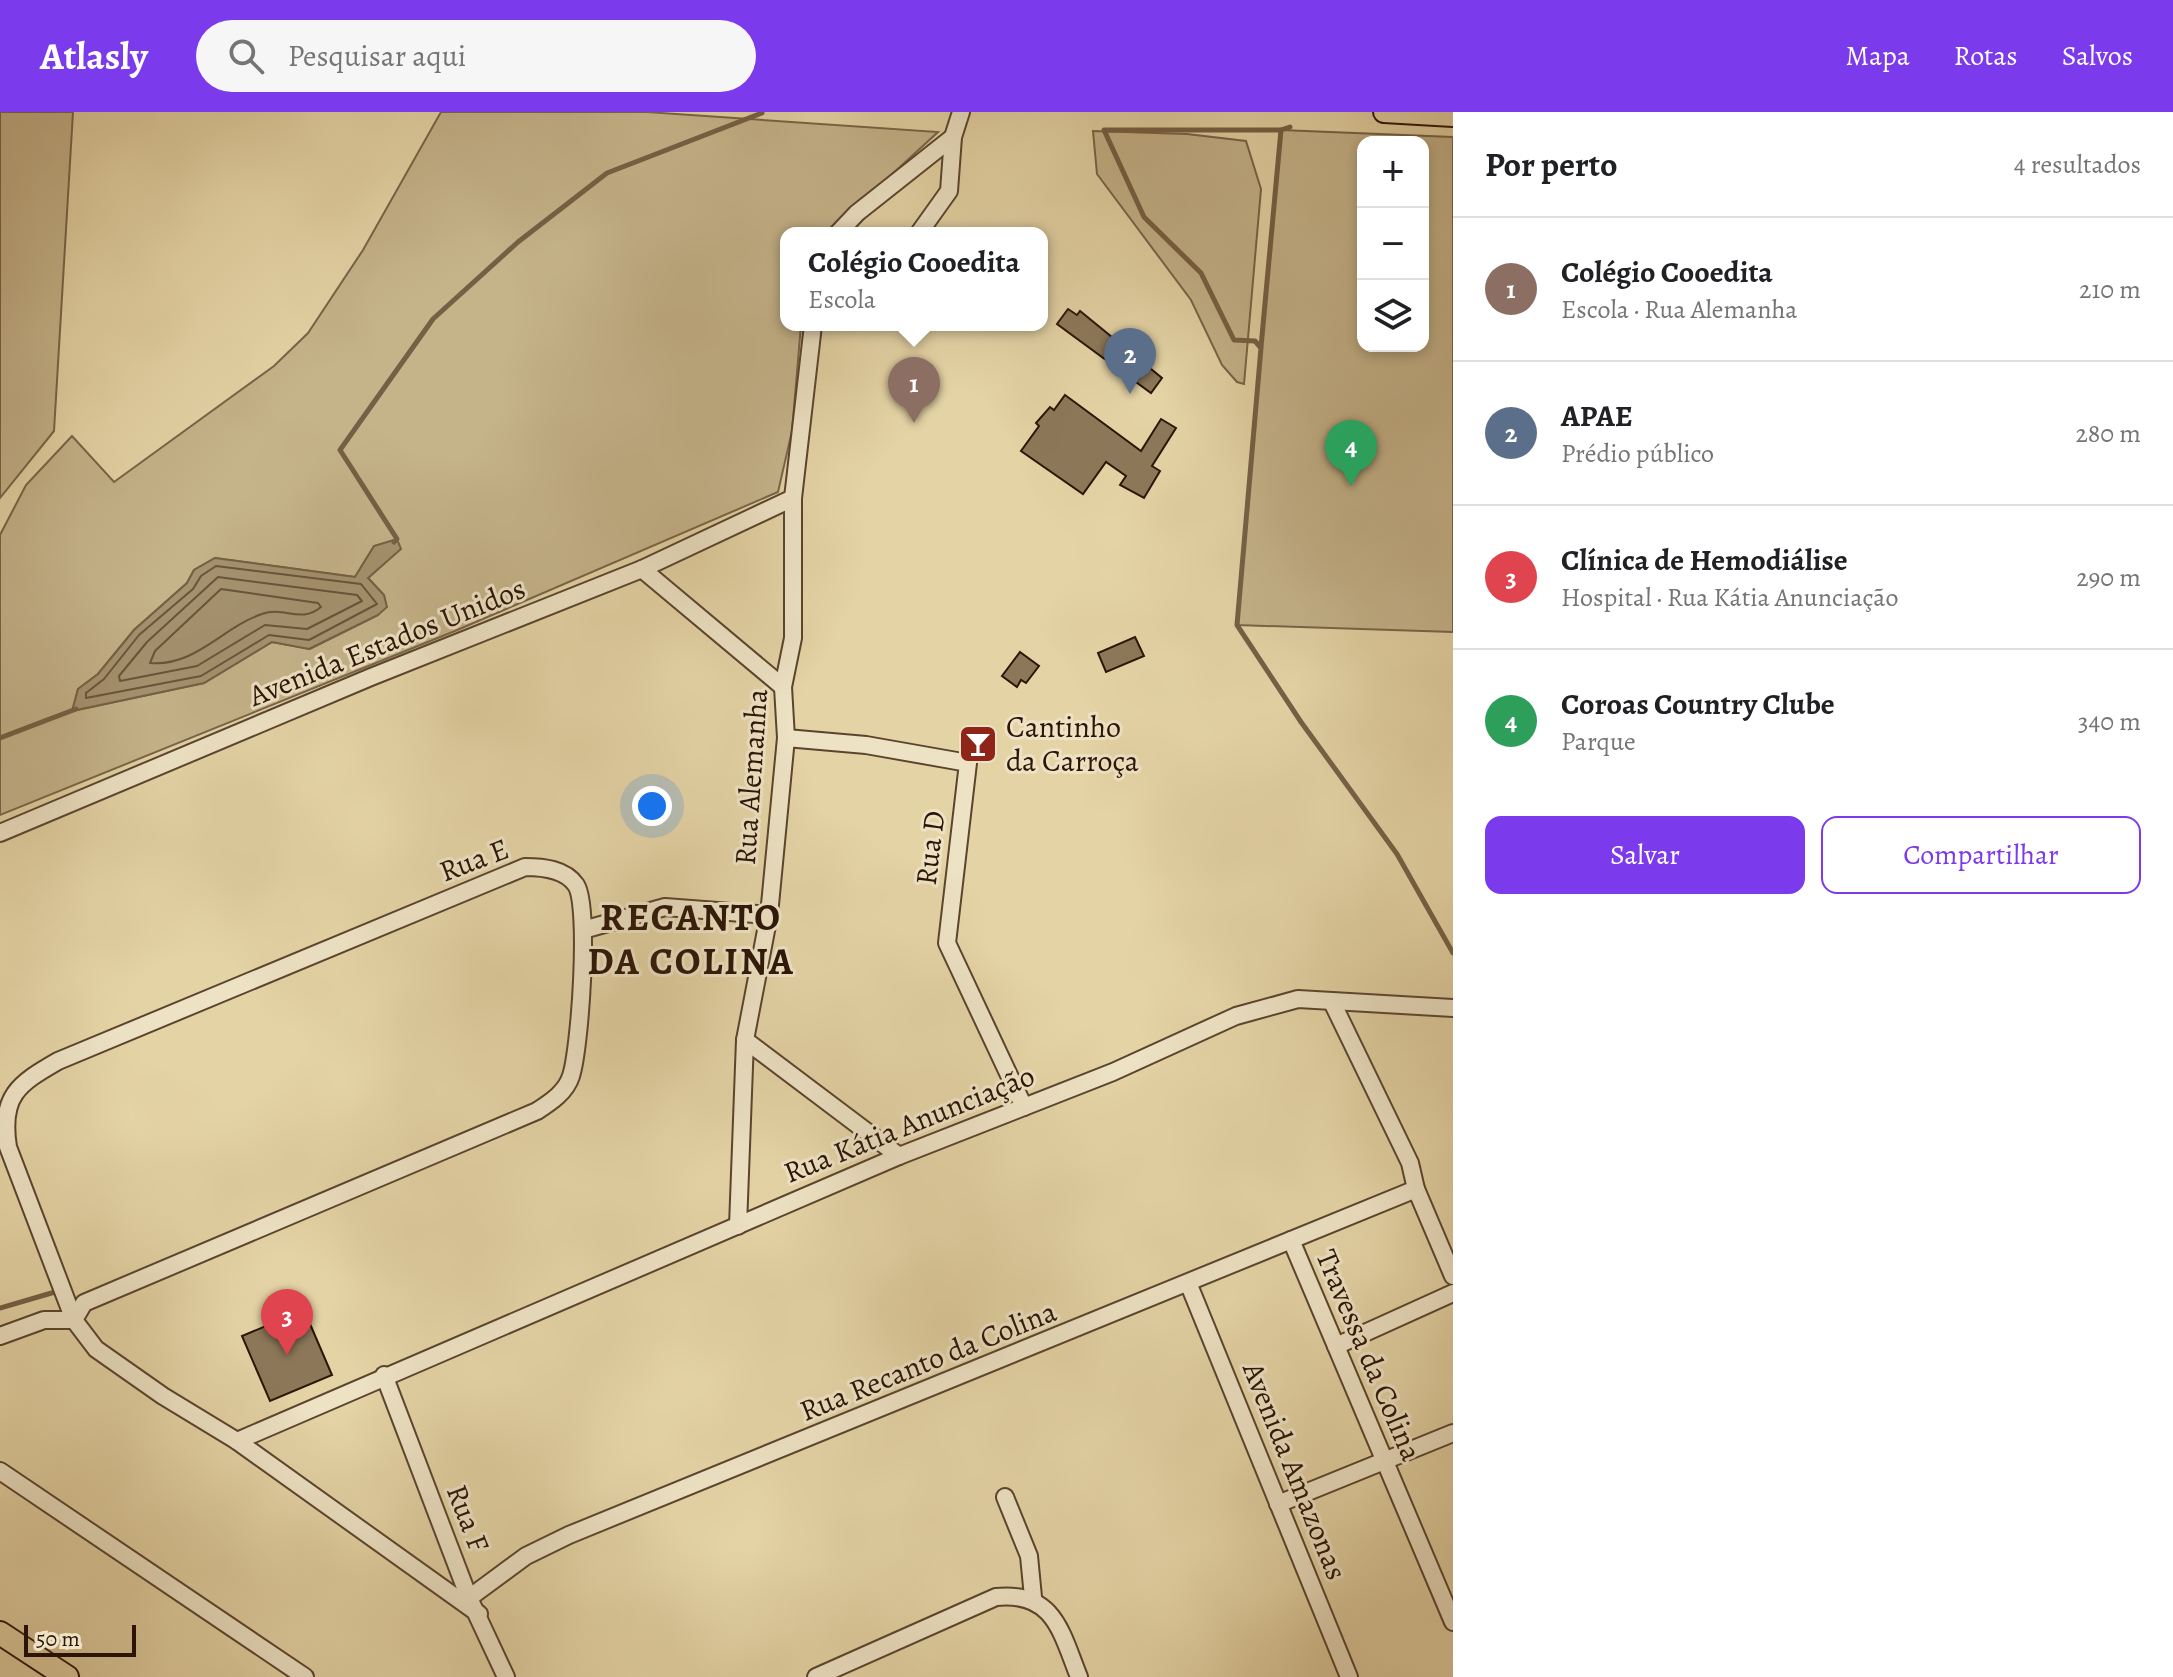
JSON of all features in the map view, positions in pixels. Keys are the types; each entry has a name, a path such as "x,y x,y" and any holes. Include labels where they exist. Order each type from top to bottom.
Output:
{"highway":[{"path":"0,1633 67,1677"}],"main road":[{"path":"1384,112 1453,116"}],"street":[{"path":"923,227 949,191 953,137 961,112"},
{"path":"844,227 953,137"},
{"name":"Rua Alemanha","path":"738,1226 745,1040 769,915 786,738 783,687 793,638 793,498 814,331"},
{"name":"Avenida Estados Unidos","path":"0,833 371,677 642,569 793,498"},
{"path":"642,569 783,687"},
{"name":"Rua D","path":"786,738 866,745 968,763 947,943 1024,1107"},
{"name":"Rua E","path":"525,867 555,871 575,884 581,895 583,930 571,1076 555,1099 537,1111 84,1303 74,1320 3,1128 5,1110 19,1086 58,1061 525,867"},
{"path":"583,930 665,907 769,915"},
{"name":"Rua Kátia Anunciação","path":"237,1441 384,1375 899,1156 1113,1072 1236,1016 1281,1001 1404,1003 1453,1008"},
{"path":"1332,1002 1410,1163 1416,1189 1453,1276"},
{"path":"745,1040 899,1156"},
{"name":"Rua Recanto da Colina","path":"469,1598 526,1556 569,1535 1189,1285 1416,1189"},
{"name":"Travessa da Colina","path":"1291,1240 1382,1462 1453,1622"},
{"name":"Avenida Amazonas","path":"1189,1285 1349,1677"},
{"path":"1336,1346 1453,1293"},
{"path":"0,1336 44,1320 74,1320 96,1349 116,1364 237,1441 479,1614"},
{"name":"Rua F","path":"384,1375 469,1598 506,1677"},
{"path":"1278,1504 1453,1433"},
{"path":"0,1471 305,1677"},
{"path":"1005,1497 1029,1556 1033,1597 1065,1639 1079,1677"},
{"path":"816,1677 996,1597 1033,1597"}],"shaded area":[{"path":"0,112 73,112 54,431 0,498"},
{"path":"441,112 647,112 938,132 835,227 780,227 780,331 800,331 792,431 778,492 455,631 0,815 0,535 26,485 72,436 114,482 274,366 308,333 363,250","holes":["397,540 400,549 368,578 384,595 378,615 310,649 272,642 204,683 73,711 78,689 98,674 134,630 187,583 194,570 215,558 355,577 374,546"]},
{"path":"1281,130 1428,136 1357,136 1357,352 1429,352 1429,136 1453,137 1453,632 1237,625"},
{"path":"1093,131 1187,134 1246,141 1261,189 1244,384 1237,382 1222,365 1191,300 1097,174"}],"water":[{"path":"397,539 401,549 368,578 384,595 387,607 378,615 309,649 272,642 204,683 72,711 78,689 98,674 134,630 187,583 194,570 215,558 355,577 374,546"}],"building":[{"path":"1068,309 1077,315 1080,311 1162,378 1151,393 1057,324"},
{"path":"1065,395 1141,451 1161,419 1176,428 1152,466 1160,471 1144,498 1120,485 1126,476 1106,462 1083,494 1021,451 1039,426 1036,423 1050,407 1054,410"},
{"path":"1135,637 1144,656 1106,672 1098,653"},
{"path":"1020,652 1039,666 1026,683 1021,680 1017,687 1002,676"},
{"path":"304,1310 332,1375 270,1401 242,1336"}],"waterway":[{"path":"394,542 397,539 340,450 433,319 518,242 607,173 762,113"},
{"path":"1261,347 1281,130 1290,127"},
{"path":"1281,130 1104,130 1144,217 1201,273 1234,340 1255,341 1261,348 1237,625 1301,722 1397,854 1453,953"},
{"path":"0,738 76,709"},
{"path":"0,1308 55,1292"}],"place":[{"name":"APAE","path":"1130,394"},
{"name":"Colégio Cooedita","path":"914,423"},
{"name":"Coroas Country Clube","path":"1351,486"},
{"name":"Cantinho da Carroça","path":"978,744"},
{"name":"Clínica de Hemodiálise","path":"287,1355"}],"district":[{"name":"RECANTO DA COLINA","path":"691,939"}]}
